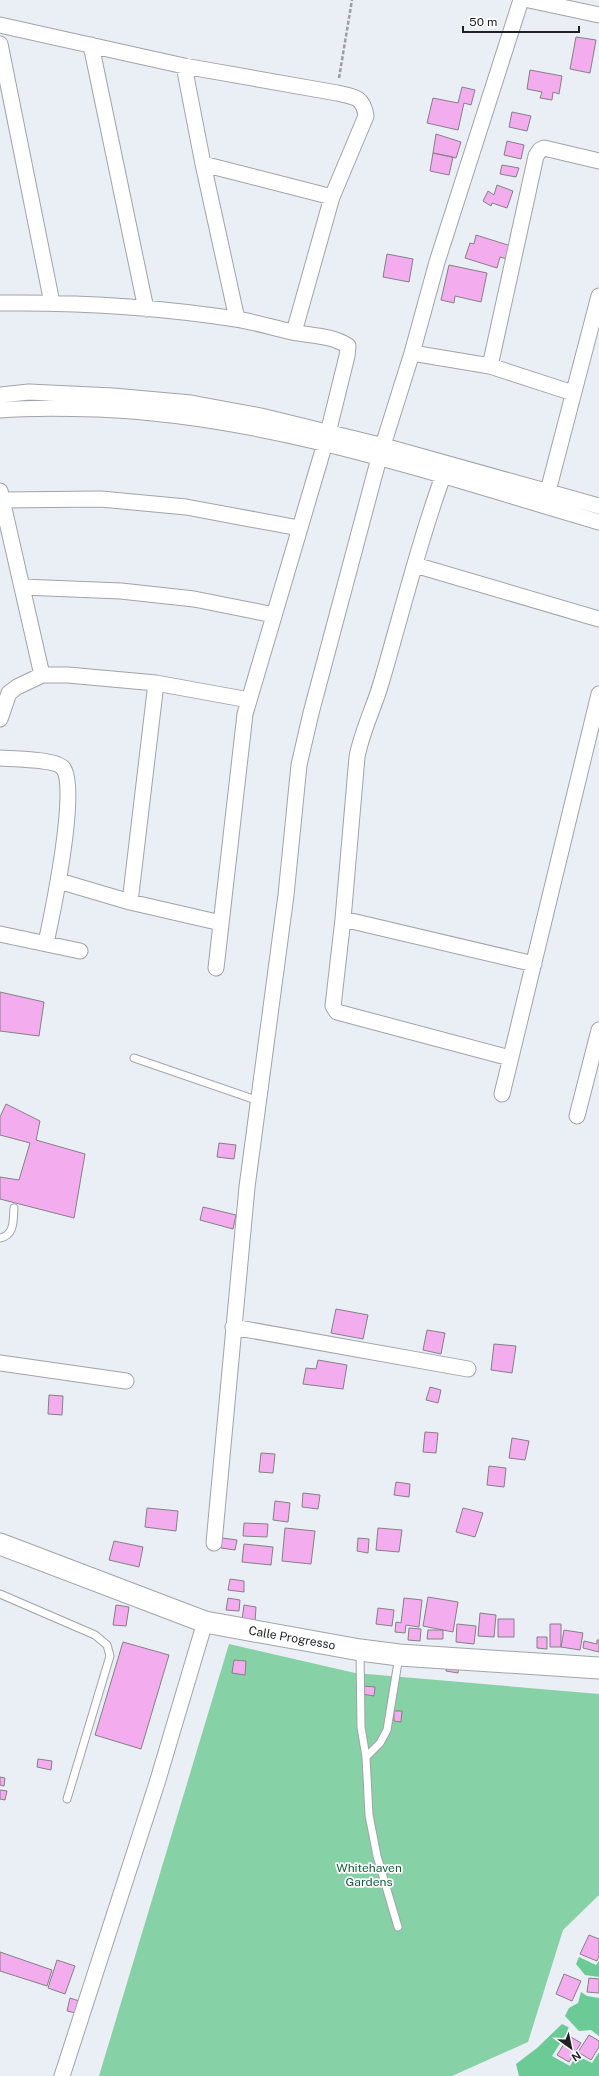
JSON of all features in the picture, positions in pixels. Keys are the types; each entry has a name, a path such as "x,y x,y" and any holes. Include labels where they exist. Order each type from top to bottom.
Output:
{"main road":[{"name":"Calle Progresso","path":"0,1544 205,1622 360,1650 399,1655 599,1668"}],"street":[{"path":"214,1543 247,1187 286,895 299,765 313,705 381,452 412,353 437,262 521,0"},
{"path":"529,0 599,15"},
{"path":"0,25 184,66 337,93 359,99 365,106 366,116 332,198 294,332"},
{"path":"0,44 52,302"},
{"path":"91,45 146,309"},
{"path":"184,66 202,164 237,319"},
{"path":"490,366 536,156 540,150 544,148 599,161"},
{"path":"202,164 332,198"},
{"path":"548,491 599,296"},
{"path":"0,303 52,302 146,309 237,319 324,337 341,342 348,346 347,356 326,438 245,714 216,968"},
{"path":"412,353 490,366 573,393"},
{"path":"0,394 29,392 98,395 191,403 261,416 326,438 445,470 599,522"},
{"path":"0,410 32,407 146,411 326,438"},
{"path":"445,470 548,491 599,506"},
{"path":"445,470 415,565 379,692 364,726 357,757 343,919 333,1006 334,1009 510,1058"},
{"path":"42,675 1,495 116,500 186,507 299,528"},
{"path":"415,565 599,619"},
{"path":"22,587 122,591 194,599 274,615"},
{"path":"0,719 10,692 16,687 42,675 68,675 156,683 249,700"},
{"path":"130,902 156,683"},
{"path":"502,1094 599,694"},
{"path":"0,758 54,763 62,767 68,776 67,814 59,881 46,943"},
{"path":"59,881 130,902 221,923"},
{"path":"343,919 534,964"},
{"path":"0,934 46,943 80,952"},
{"path":"577,1116 592,1083 599,1030"},
{"path":"233,1327 468,1369"},
{"path":"0,1363 126,1381"},
{"path":"62,2076 157,1783 205,1622"}],"lane":[{"path":"134,1058 259,1102"},
{"path":"0,1238 8,1235 12,1230 14,1208"},
{"path":"0,1594 95,1635 107,1645 110,1656 66,1799"},
{"path":"360,1650 361,1727 366,1757 369,1815 377,1856 398,1927"},
{"path":"366,1757 380,1743 387,1730 399,1655"}],"path":[{"path":"337,93 352,0"}],"green space":[{"name":"Whitehaven Gardens","path":"229,1644 355,1673 599,1694 599,1895 563,1930 528,2042 452,2076 99,2076"},
{"path":"579,1957 596,1965 599,1961 599,1977 585,1975 576,1964"},
{"path":"581,1992 587,1996 599,1998 599,2036 591,2030 579,2031 565,2016 569,2008 578,2003"},
{"path":"562,2024 570,2028 552,2056 570,2066 576,2055 592,2063 599,2052 599,2076 519,2076 516,2064 537,2048"}],"building":[{"path":"576,37 596,40 590,73 570,69"},
{"path":"530,70 562,76 559,94 553,92 552,100 540,98 542,92 527,89"},
{"path":"462,87 475,90 471,105 464,103 458,130 427,123 433,98 458,103"},
{"path":"512,112 531,116 527,131 509,127"},
{"path":"436,134 461,142 456,158 433,153"},
{"path":"507,141 524,145 521,159 504,155"},
{"path":"433,153 453,157 449,175 430,171"},
{"path":"502,165 519,168 516,177 500,174"},
{"path":"497,185 513,191 507,208 492,203 491,206 483,201 488,191 494,195"},
{"path":"476,235 511,246 507,259 500,257 497,268 465,258 470,243 474,244"},
{"path":"387,254 413,259 409,282 383,277"},
{"path":"449,265 487,273 481,302 455,296 454,303 441,300"},
{"path":"0,992 44,1002 39,1036 0,1031"},
{"path":"6,1104 40,1121 36,1140 85,1154 74,1218 0,1199 0,1177 19,1180 30,1143 0,1135 0,1117"},
{"path":"219,1143 236,1145 234,1159 217,1157"},
{"path":"203,1207 236,1215 233,1229 200,1220"},
{"path":"336,1309 368,1315 363,1339 331,1333"},
{"path":"427,1330 445,1333 441,1354 423,1350"},
{"path":"494,1344 516,1346 512,1373 491,1370"},
{"path":"318,1360 347,1365 343,1389 303,1384 306,1368 316,1369"},
{"path":"430,1387 441,1390 438,1403 426,1400"},
{"path":"49,1395 63,1396 62,1415 48,1414"},
{"path":"425,1432 438,1433 436,1453 423,1452"},
{"path":"512,1438 529,1441 525,1460 509,1458"},
{"path":"261,1453 275,1454 273,1473 259,1472"},
{"path":"489,1466 506,1468 504,1487 487,1485"},
{"path":"396,1482 410,1484 409,1497 394,1495"},
{"path":"303,1493 320,1495 318,1509 302,1507"},
{"path":"275,1501 290,1503 288,1522 273,1520"},
{"path":"147,1508 178,1511 176,1531 145,1527"},
{"path":"463,1508 483,1513 475,1537 456,1532"},
{"path":"244,1523 268,1524 267,1537 243,1536"},
{"path":"285,1528 315,1531 311,1564 282,1561"},
{"path":"378,1528 402,1530 399,1552 376,1550"},
{"path":"222,1538 237,1540 235,1550 221,1548"},
{"path":"358,1538 369,1539 368,1553 357,1551"},
{"path":"114,1541 143,1547 139,1567 109,1560"},
{"path":"244,1544 273,1547 271,1565 242,1562"},
{"path":"230,1579 244,1581 244,1592 228,1590"},
{"path":"428,1597 458,1602 453,1632 423,1626"},
{"path":"228,1598 240,1600 239,1611 226,1610"},
{"path":"404,1598 422,1600 419,1627 406,1625 405,1633 395,1632 396,1622 401,1623"},
{"path":"116,1605 129,1607 126,1626 113,1625"},
{"path":"244,1605 256,1607 255,1622 242,1620"},
{"path":"378,1608 394,1610 392,1626 376,1624"},
{"path":"480,1613 496,1615 494,1637 478,1636"},
{"path":"498,1619 514,1619 514,1637 498,1637"},
{"path":"457,1624 476,1626 474,1644 456,1642"},
{"path":"550,1624 561,1624 561,1647 550,1647"},
{"path":"409,1628 421,1629 420,1641 408,1640"},
{"path":"428,1630 443,1630 443,1639 427,1639"},
{"path":"564,1630 583,1633 580,1650 561,1647"},
{"path":"537,1637 547,1637 547,1649 537,1648"},
{"path":"597,1640 599,1640 599,1652 583,1648 584,1641 597,1644"},
{"path":"123,1642 169,1655 141,1749 95,1735"},
{"path":"234,1660 246,1661 245,1675 232,1673"},
{"path":"447,1662 459,1664 458,1673 446,1671"},
{"path":"363,1686 375,1687 374,1696 362,1694"},
{"path":"394,1711 402,1711 401,1722 394,1721"},
{"path":"38,1759 52,1761 51,1770 37,1767"},
{"path":"0,1777 5,1778 4,1786 0,1785"},
{"path":"0,1790 7,1791 5,1800 0,1799"},
{"path":"589,1935 599,1939 599,1956 597,1961 580,1954"},
{"path":"0,1952 52,1970 47,1986 0,1971"},
{"path":"57,1960 75,1966 65,1994 48,1988"},
{"path":"564,1974 581,1981 572,2001 556,1994"},
{"path":"589,1978 599,1979 599,1993 587,1992"},
{"path":"70,1998 79,2001 76,2013 67,2011"},
{"path":"589,2035 599,2041 599,2047 591,2060 578,2052"},
{"path":"569,2036 581,2043 569,2062 557,2055"}]}
